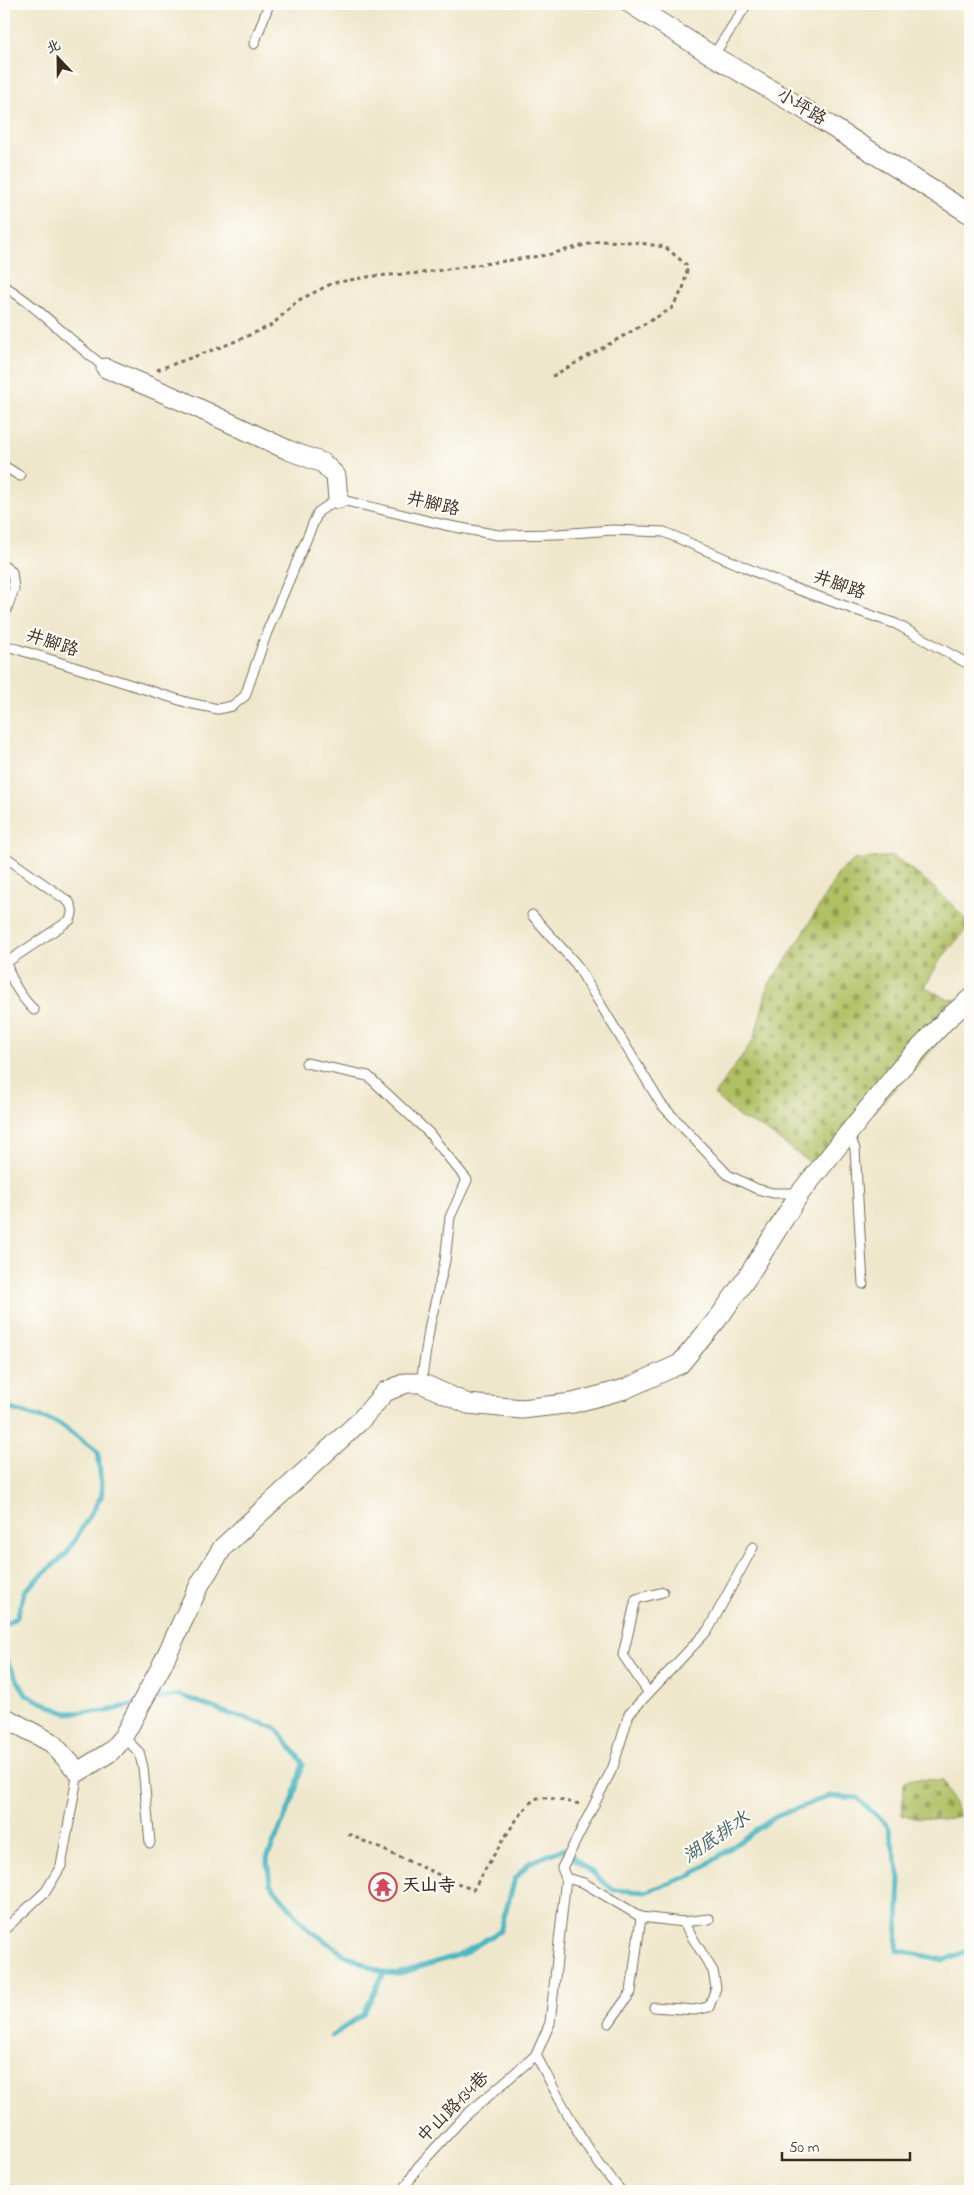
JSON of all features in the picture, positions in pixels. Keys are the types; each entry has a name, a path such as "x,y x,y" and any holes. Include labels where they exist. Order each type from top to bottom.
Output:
{"street":[{"name":"小坪路","path":"631,4 713,56 807,111 970,214"},
{"path":"106,368 288,450 323,463 336,476 338,499"},
{"path":"4,1717 52,1743 78,1772 110,1752 123,1737 161,1667 200,1584 223,1547 360,1421 385,1392 406,1383 421,1383 468,1404 522,1409 573,1403 625,1389 680,1364 720,1316 748,1276 800,1193 901,1068 946,1020 970,999"}],"lane":[{"path":"254,44 268,4"},
{"path":"713,56 747,4"},
{"path":"4,286 18,294 77,346 106,368"},
{"path":"4,466 20,476"},
{"name":"井腳路","path":"4,645 189,703 218,709 232,706 245,696 267,632 318,512 338,499 445,525 498,535 558,534 613,530 664,532 788,586 896,624 970,664"},
{"path":"4,566 12,572 14,589 4,617"},
{"path":"4,856 69,902 73,907 70,920 5,963 12,983 20,996 34,1010"},
{"path":"532,915 576,964 661,1104 728,1175 757,1189 773,1193 800,1193"},
{"path":"306,1063 368,1076 429,1133 467,1180 450,1217 444,1261 430,1324 421,1383"},
{"path":"849,1133 854,1149 864,1284"},
{"path":"594,1806 613,1767 629,1714 708,1630 753,1547"},
{"path":"648,1692 623,1655 636,1599 663,1592"},
{"path":"123,1737 139,1752 143,1767 150,1843"},
{"path":"4,1930 46,1891 61,1866 78,1772"},
{"name":"中山路134巷","path":"403,2191 417,2168 464,2118 536,2055 550,2023 566,1878 562,1868 594,1806"},
{"path":"566,1878 584,1883 641,1917 683,1922 709,1918"},
{"path":"609,2023 632,1992 641,1917"},
{"path":"654,2007 694,2010 709,2007 716,1988 713,1971 683,1922"},
{"path":"536,2055 575,2128 596,2161 621,2191"},
{"path":"4,2189 9,2191"}],"path":[{"path":"133,380 179,361 229,344 272,325 297,301 334,282 373,276 420,273 547,255 600,242 634,242 665,247 688,266 683,290 671,309 551,377"},
{"path":"348,1834 473,1890 518,1816 531,1802 538,1798 594,1806"}],"green space":[{"path":"893,856 914,871 953,905 970,925 940,960 925,987 945,998 970,1003 970,1005 928,1054 819,1169 761,1127 740,1118 714,1095 754,1039 768,986 798,942 839,872 854,860"},
{"path":"911,1779 943,1780 960,1816 942,1820 902,1816 904,1783"}],"waterway":[{"path":"4,1407 59,1423 98,1452 102,1495 67,1553 25,1590 17,1617 4,1626"},
{"path":"4,1656 26,1695 66,1713 108,1711 135,1704"},
{"path":"148,1700 180,1695 224,1712 276,1728 303,1763 293,1799 267,1858 270,1884 307,1928 345,1955 384,1973"},
{"name":"湖底排水","path":"332,2036 363,2014 384,1973 397,1974 462,1954 500,1931 515,1879 529,1863 563,1849 613,1890 645,1892 692,1875 775,1817 829,1796 857,1798 888,1826 900,1878 897,1950 944,1960 970,1950"}],"place":[{"name":"天山寺","path":"383,1887"}]}
